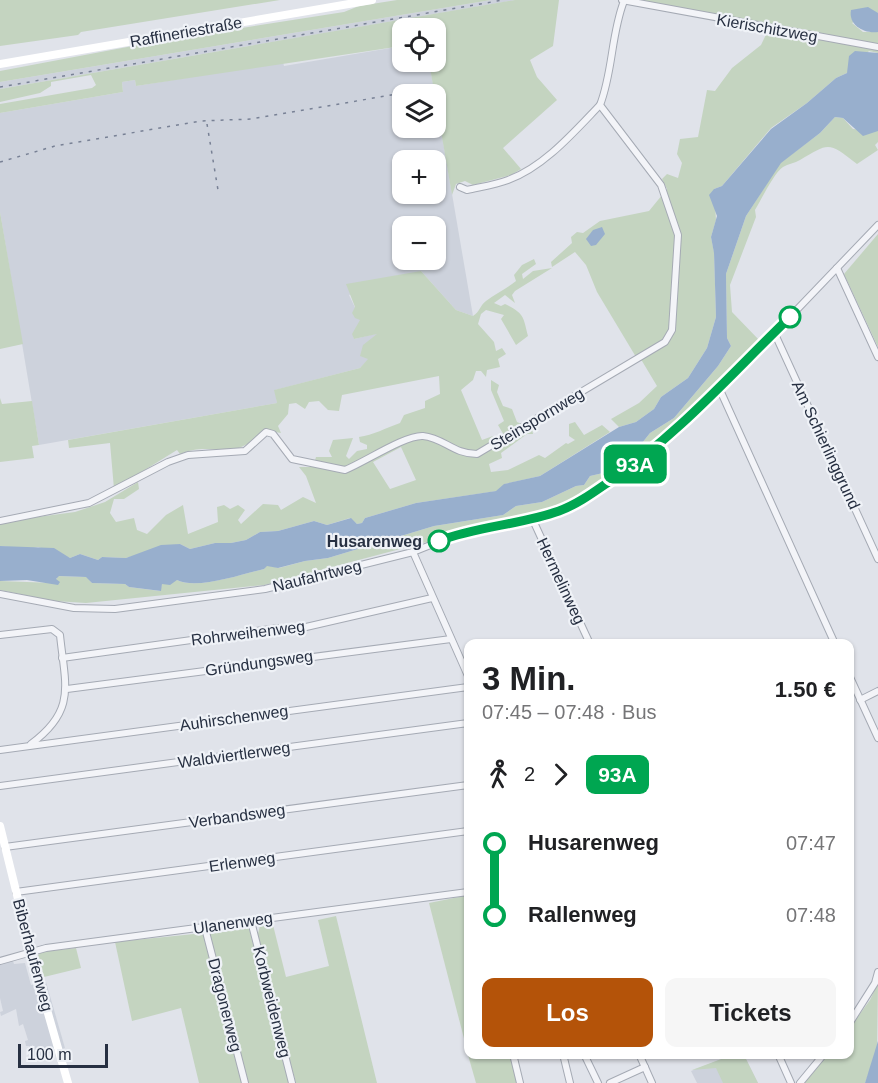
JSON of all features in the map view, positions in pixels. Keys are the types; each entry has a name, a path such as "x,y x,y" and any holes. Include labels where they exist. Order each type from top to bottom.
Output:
{"main road":[{"name":"Raffineriestraße","path":"0,64 372,0"},
{"name":"Biberhaufenweg","path":"0,826 31,953 68,1083"}],"street":[{"name":"Kierischitzweg","path":"623,0 878,47"},
{"path":"460,187 467,190 508,180 524,172 570,136 600,105 606,89 623,0"},
{"name":"Steinspornweg","path":"0,521 89,503 168,462 189,454 245,451 266,432 273,434 292,459 334,469 345,470 409,439 422,436 464,454 477,454 665,342 672,330 678,235 661,185 600,105"},
{"name":"Naufahrtweg","path":"0,594 74,608 115,609 265,588 413,552 448,538 559,511 585,498 633,466 720,390 878,225"},
{"path":"837,268 878,357"},
{"name":"Am Schierlinggrund","path":"774,332 878,559"},
{"path":"720,390 833,639"},
{"name":"Hermelinweg","path":"532,518 588,639"},
{"path":"413,552 464,667"},
{"name":"Rohrweihenweg","path":"62,658 278,628 293,630 432,598"},
{"path":"0,635 54,629 60,635 67,689 63,708 56,721 30,745"},
{"name":"Gründungsweg","path":"67,689 451,639"},
{"path":"854,686 878,738"},
{"name":"Auhirschenweg","path":"0,750 464,688"},
{"path":"860,700 878,691"},
{"name":"Waldviertlerweg","path":"0,786 464,724"},
{"name":"Verbandsweg","path":"6,847 464,786"},
{"name":"Erlenweg","path":"16,892 464,832"},
{"name":"Ulanenweg","path":"0,961 46,948 464,893"},
{"name":"Korbweidenweg","path":"251,921 292,1083"},
{"name":"Dragonerweg","path":"205,928 244,1083"},
{"path":"854,1016 875,983 878,972"},
{"path":"514,1059 520,1083"},
{"path":"564,1059 570,1083"},
{"path":"587,1059 598,1083"},
{"path":"641,1059 652,1083"},
{"path":"780,1059 791,1083"},
{"path":"800,1083 820,1059"},
{"path":"610,1083 645,1067"}],"shaded area":[{"path":"491,0 516,0 412,18 392,18 392,21 0,89 0,82"},
{"path":"392,48 392,72 431,72 433,84 392,84 392,138 442,138 444,150 392,150 392,204 446,204 446,159 473,316 456,310 421,271 349,295 361,320 353,334 354,339 379,333 369,359 360,368 275,390 277,403 39,445 0,212 0,113 123,92 122,82 135,80 136,86 283,62 284,66"},
{"path":"13,961 14,964 25,963 31,985 46,982 65,1048 33,1058 29,1046 26,1046 25,1041 28,1040 23,1024 19,1026 16,1009 1,1016 0,1012 3,1011 0,998 0,964"},
{"path":"722,1059 746,1059 758,1083 697,1083 691,1071"}],"green space":[{"path":"0,0 280,0 0,46"},
{"path":"397,0 491,0 0,82 0,71 159,41 344,12 359,6"},
{"path":"515,0 559,0 553,46 530,60 537,77 557,100 503,148 521,169 511,175 473,185 465,181 456,184 452,195 442,138 446,138 446,84 433,84 431,72 446,72 446,18 411,18"},
{"path":"640,0 878,0 878,13 873,12 852,23 863,32 878,32 878,53 869,51 847,73 836,78 807,103 771,128 722,186 714,189 716,220 711,237 714,252 716,317 707,348 688,378 661,397 654,409 636,422 619,427 611,419 639,403 657,386 642,361 636,357 597,292 586,265 575,252 552,267 551,262 572,243 571,237 577,232 583,233 600,221 649,211 667,189 662,179 667,174 678,178 682,163 677,154 680,139 698,137 707,90 715,91 732,68 761,45 771,24"},
{"path":"392,21 392,48 136,86 135,80 122,82 123,92 0,113 0,104 92,88 96,85 91,75 51,82 51,86 40,93 0,102 0,89"},
{"path":"835,117 843,118 853,129 878,131 878,142 875,145 878,150 857,164 834,148 823,148 783,167 772,181 755,210 756,217 730,285 732,312 760,341 670,430 583,495 544,511 264,585 86,603 54,601 0,590 0,581 54,583 58,576 87,577 92,583 125,584 129,587 160,591 162,584 177,580 196,583 219,580 264,569 267,565 279,568 328,558 434,526 503,515 516,506 542,502 576,486 584,485 590,476 603,473 605,468 638,448 650,433 674,418 718,366 731,346 727,338 726,274 746,216 780,163 820,133"},
{"path":"0,212 23,344 0,349"},
{"path":"878,234 878,347 844,274"},
{"path":"534,259 536,264 522,274 523,279 533,271 552,268 515,291 512,295 515,303 505,295 494,303 501,306 505,304 520,314 528,336 516,345 501,319 504,315 486,310 481,314 478,324 494,342 496,351 502,348 506,354 498,359 500,367 487,370 486,377 481,371 476,371 473,380 461,390 482,440 493,436 498,442 505,437 498,425 504,421 491,390 491,380 499,385 497,392 503,406 512,409 517,422 532,429 533,434 527,434 501,453 502,458 489,464 491,472 508,470 539,455 545,458 566,443 575,440 569,436 569,424 575,422 584,435 602,425 610,432 540,476 505,484 497,491 416,503 365,518 362,523 357,524 350,518 327,525 314,521 278,531 260,532 246,540 231,543 215,543 190,549 180,544 126,558 102,557 98,560 80,554 70,558 38,547 29,549 0,546 0,522 75,512 105,502 138,482 139,489 124,499 114,499 110,513 116,522 134,518 137,530 147,534 166,515 183,505 188,534 218,522 217,507 224,505 230,509 238,505 245,510 238,520 241,524 263,504 278,505 281,510 303,497 316,503 306,476 299,467 313,467 316,457 332,457 329,451 333,440 353,438 346,456 349,459 357,451 367,449 367,445 360,442 359,437 400,423 404,415 425,408 425,401 440,394 439,376 342,395 339,411 328,410 319,401 309,402 305,409 296,403 289,404 288,414 278,426 281,433 263,430 252,441 242,447 232,449 192,450 180,454 177,450 114,489 110,443 69,448 68,440 277,403 274,390 360,368 368,359 360,356 363,345 377,334 354,339 352,334 360,320 352,313 355,307 346,284 421,271 456,310 473,316 482,304 516,281 514,275 522,265","holes":["401,447 416,480 390,489 373,462"]},
{"path":"0,398 2,404 32,401 39,445 32,446 34,458 0,462"},
{"path":"464,896 464,1039 429,903"},
{"path":"336,916 377,1083 296,1083 280,1025 281,1014 276,1006 257,937 260,926 273,925 286,977 329,966 318,920"},
{"path":"249,928 289,1083 247,1083 210,934"},
{"path":"204,933 242,1083 199,1083 181,1008 132,1021 115,942"},
{"path":"76,948 81,968 44,977 38,956 40,952"},
{"path":"878,983 877,1051 865,1083 804,1083 825,1059 854,1059 854,1022 870,1000"},
{"path":"469,1059 512,1059 518,1083 476,1083"},
{"path":"721,1059 746,1059 758,1083 723,1083 716,1068 692,1070"}],"water":[{"path":"868,7 878,13 878,32 867,32 852,20 851,10"},
{"path":"855,51 878,53 878,131 863,136 843,118 835,117 820,133 781,163 746,216 726,274 727,338 731,346 718,366 674,418 650,433 638,448 605,468 603,473 590,476 584,485 576,486 542,502 516,506 503,515 434,526 328,558 278,568 267,566 264,569 220,580 186,583 177,580 170,585 162,584 161,591 129,587 125,584 92,583 86,577 59,576 56,579 60,582 58,585 27,580 0,581 0,546 54,548 70,558 80,554 98,560 102,557 126,558 161,545 180,544 190,549 215,543 231,543 246,540 260,532 278,531 314,521 327,525 351,518 357,524 362,523 365,518 416,503 496,491 504,484 540,476 619,427 636,422 654,409 661,397 688,378 707,348 716,317 714,253 711,237 717,216 709,195 714,189 722,186 771,129 836,78 847,73 849,56"},
{"path":"602,227 605,234 596,245 591,246 586,239 593,230"},
{"path":"878,1041 878,1083 865,1083"}],"railway":[{"path":"0,87 503,0"},
{"path":"0,162 55,146 201,121 251,119 392,95"},
{"path":"207,124 218,190"}],"bus line":[{"name":"93A","path":"439,541 559,511 585,498 633,466 674,432 720,390 790,317"}],"place":[{"name":"Husarenweg","path":"439,541"}]}
